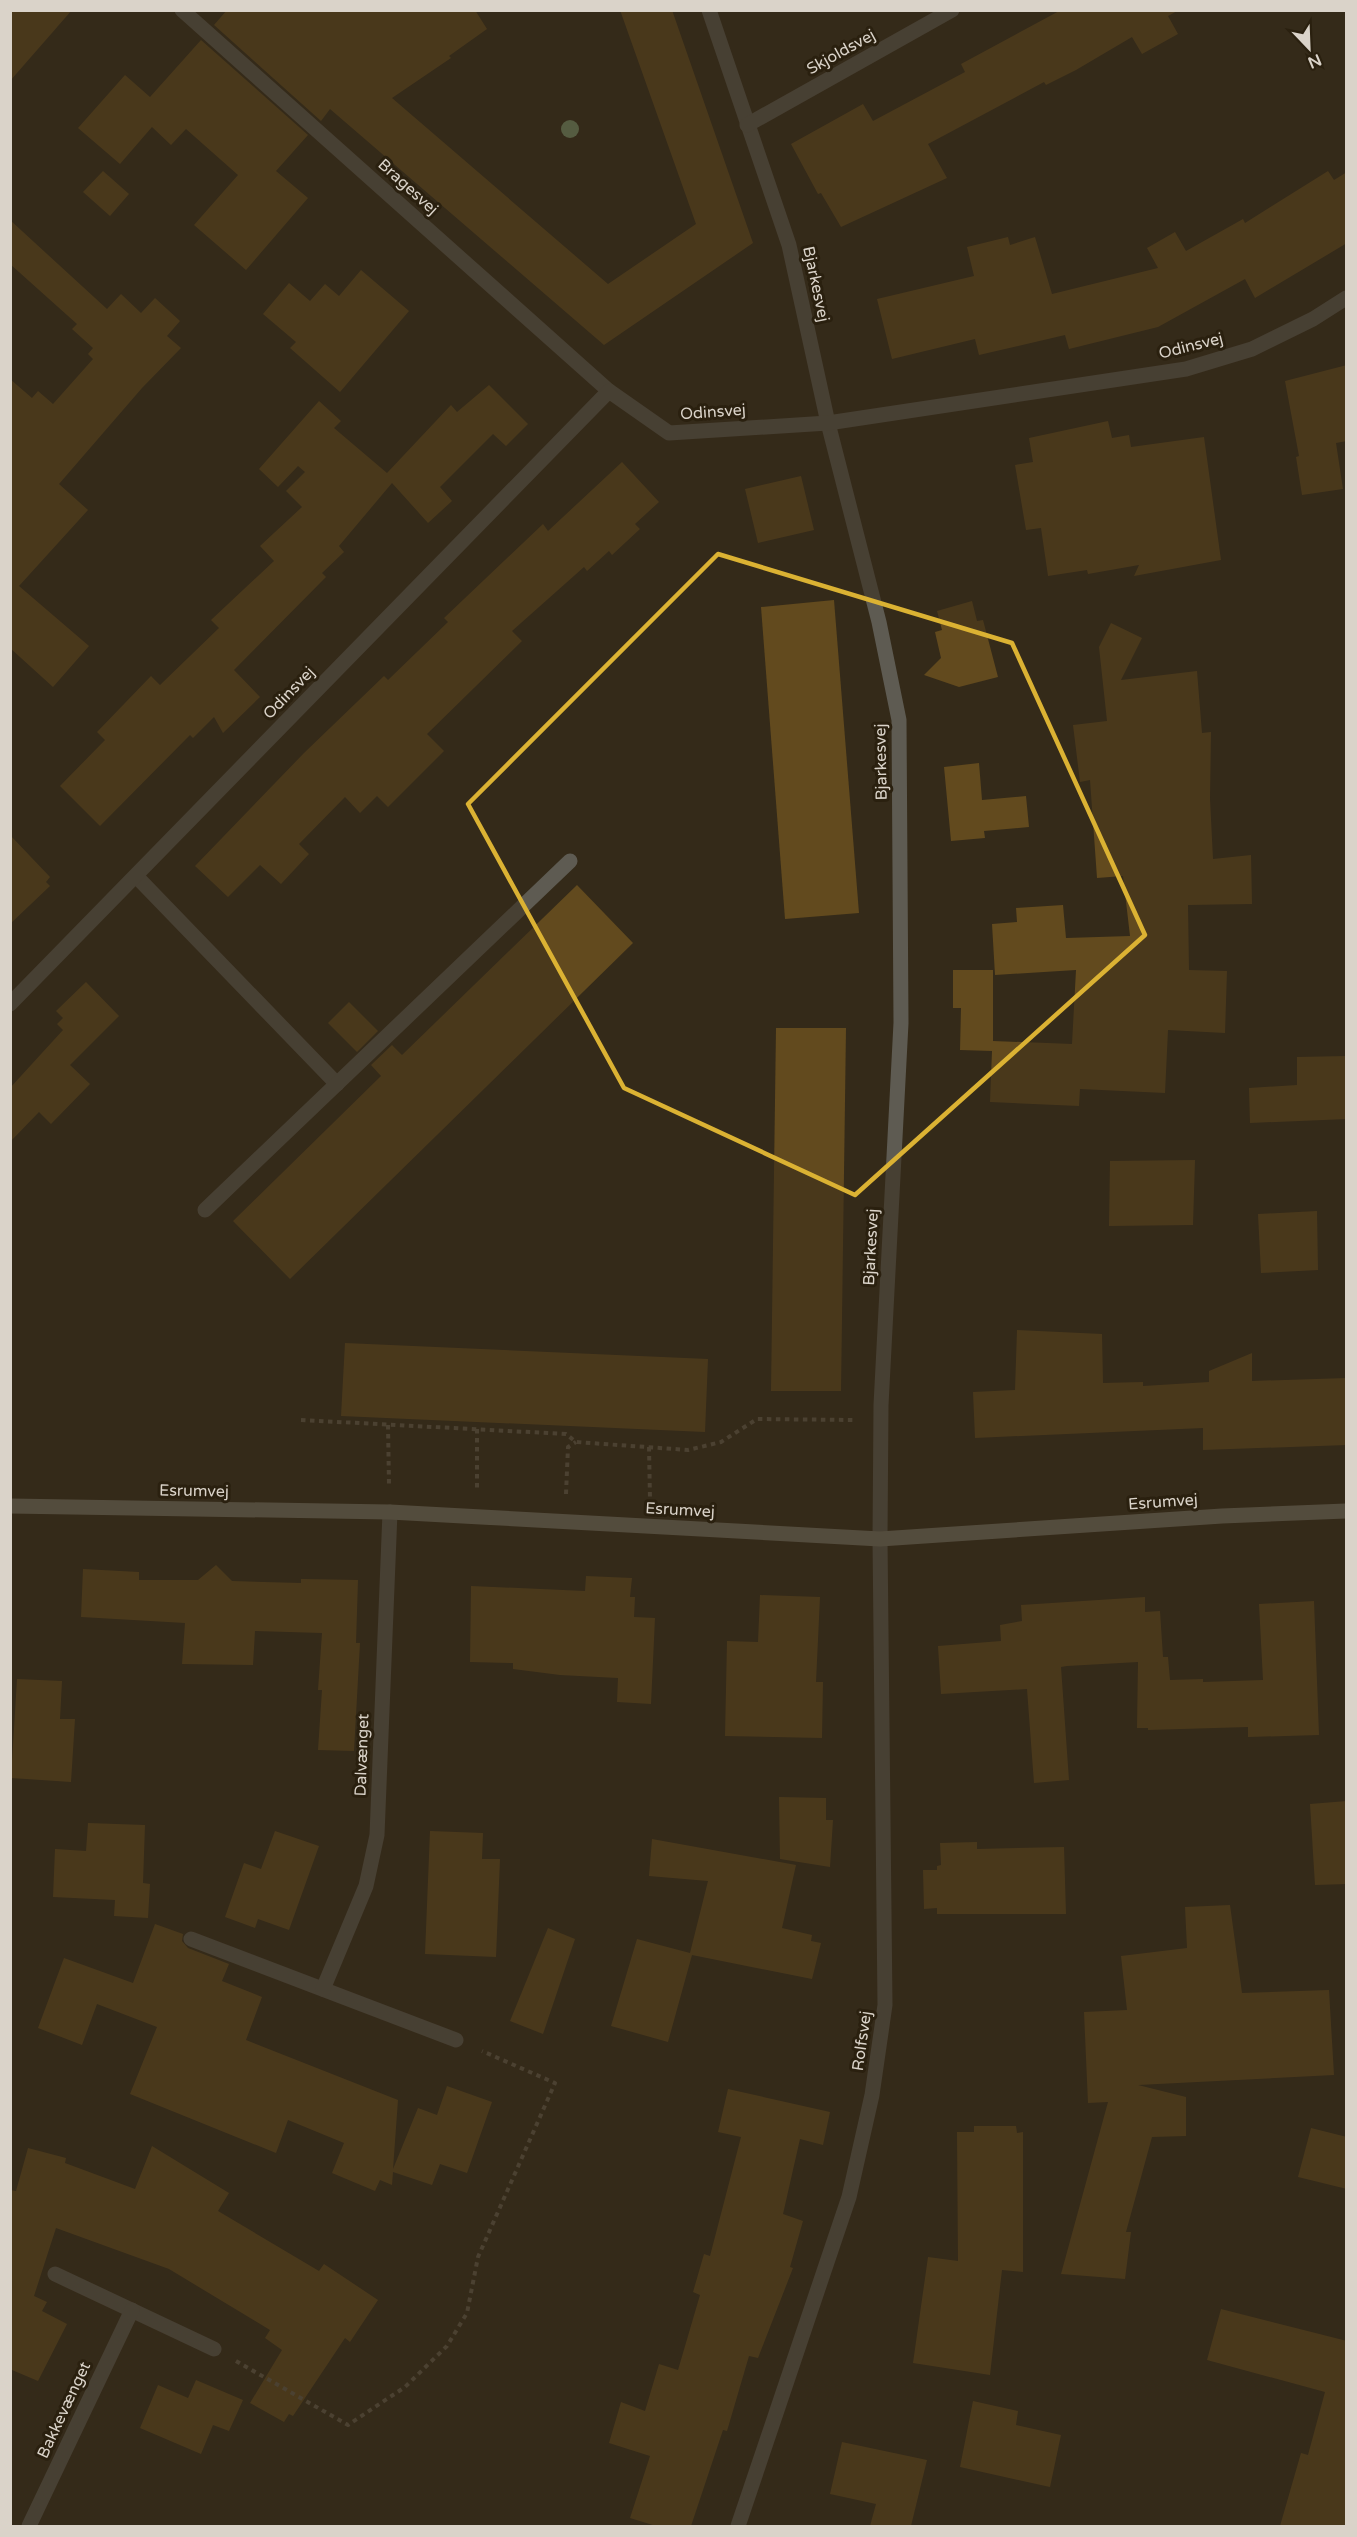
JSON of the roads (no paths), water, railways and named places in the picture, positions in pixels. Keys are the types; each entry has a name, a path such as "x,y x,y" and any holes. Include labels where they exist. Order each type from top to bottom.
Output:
{"street":[{"name":"Bragesvej","path":"182,10 609,391"},
{"name":"Bjarkesvej","path":"710,10 789,245 828,423 879,622 899,720 901,1023 881,1420 880,1539"},
{"name":"Skjoldsvej","path":"747,125 952,10"},
{"name":"Odinsvej","path":"12,1000 609,391 669,433 828,423 1186,369 1252,349 1313,319 1347,298"},
{"path":"205,1210 570,861"},
{"path":"136,876 337,1084"},
{"name":"Esrumvej","path":"10,1506 390,1512 880,1539 1222,1516 1347,1511"},
{"name":"Dalvænget","path":"323,1989 366,1886 377,1835 390,1512"},
{"name":"Rolfsvej","path":"738,2526 849,2197 875,2072 885,2005 880,1539"},
{"path":"191,1939 456,2040"},
{"path":"55,2274 214,2349"},
{"name":"Bakkevænget","path":"29,2526 132,2310"}]}
